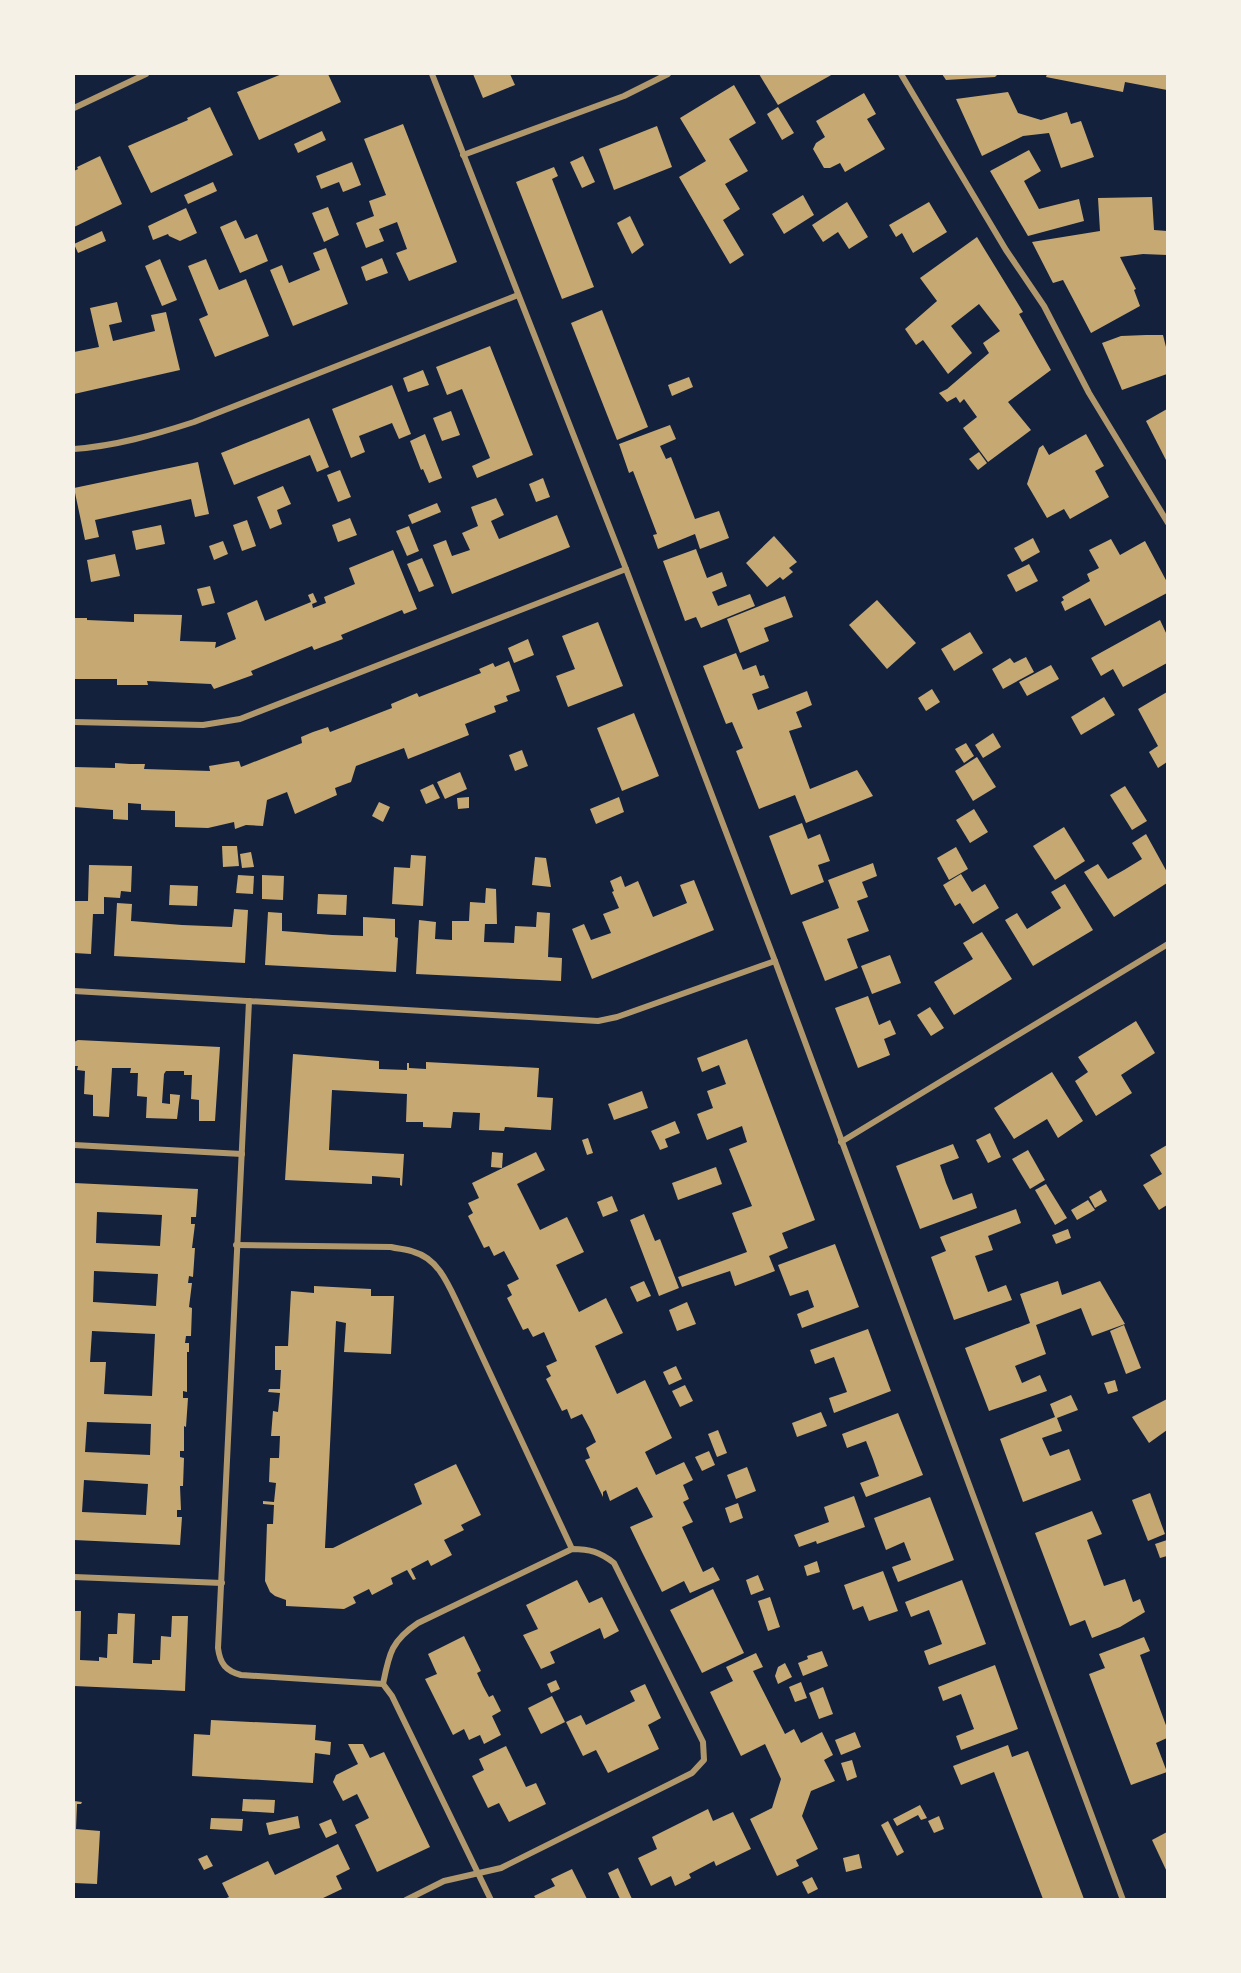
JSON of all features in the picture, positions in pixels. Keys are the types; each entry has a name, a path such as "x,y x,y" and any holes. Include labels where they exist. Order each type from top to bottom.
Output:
{"street":[{"path":"74,108 146,74"},
{"path":"432,74 626,569 775,961 1123,1899"},
{"path":"463,155 624,96 668,74"},
{"path":"901,74 1006,250 1044,306 1089,393 1167,523"},
{"path":"74,449 144,438 194,422 518,295"},
{"path":"74,722 203,724 240,719 626,569"},
{"path":"841,1142 1167,944"},
{"path":"74,991 598,1021 617,1017 775,961"},
{"path":"249,1002 236,1245 219,1659 224,1667 241,1676 383,1684"},
{"path":"74,1145 242,1154"},
{"path":"236,1245 391,1247 415,1252 430,1260 446,1281 461,1311 572,1549"},
{"path":"406,1899 444,1881 477,1873 501,1868 692,1773 704,1760 703,1742 614,1563 601,1552 572,1549 418,1623 393,1645 389,1655 383,1684 392,1696 477,1873 491,1899"},
{"path":"74,1576 222,1583"}],"building":[{"path":"282,74 328,74 341,102 259,140 237,92"},
{"path":"473,74 510,74 515,85 483,98"},
{"path":"759,74 833,74 778,105"},
{"path":"942,74 998,74 995,77 946,80"},
{"path":"1047,74 1167,74 1167,90 1125,82 1123,92 1046,77"},
{"path":"734,85 756,123 729,139 748,171 725,184 740,209 723,220 744,255 730,264 679,177 706,161 680,118"},
{"path":"1008,92 1018,113 1041,120 1067,112 1071,124 1081,121 1094,157 1061,168 1049,133 1023,136 982,156 956,99"},
{"path":"864,93 876,114 867,119 885,149 845,172 840,163 824,168 813,149 816,143 825,137 816,121"},
{"path":"210,107 233,155 151,193 128,146 188,120 187,118"},
{"path":"778,107 794,133 782,140 767,114"},
{"path":"403,124 457,262 409,281 396,253 407,249 397,222 379,229 384,241 366,248 356,223 374,216 369,201 386,195 364,139"},
{"path":"657,126 672,167 614,190 599,149"},
{"path":"322,131 326,140 298,153 294,144"},
{"path":"1029,150 1041,171 1024,181 1039,209 1079,199 1084,221 1028,236 990,171"},
{"path":"100,156 122,204 74,227 74,171 78,169 77,167"},
{"path":"583,156 595,182 582,188 570,162"},
{"path":"352,162 361,185 343,192 339,182 321,189 316,176"},
{"path":"554,167 558,176 552,179 594,287 562,299 516,182"},
{"path":"213,182 217,191 188,204 184,195"},
{"path":"803,195 814,215 784,234 772,214"},
{"path":"1152,197 1154,230 1167,231 1167,255 1143,254 1120,257 1136,289 1134,290 1140,306 1091,333 1063,280 1053,283 1032,242 1100,231 1098,198"},
{"path":"847,202 868,237 849,249 838,232 823,242 812,225"},
{"path":"929,202 947,232 913,253 902,233 896,237 889,225"},
{"path":"328,207 339,235 324,242 312,213"},
{"path":"186,208 197,233 180,241 168,234 153,240 148,226"},
{"path":"630,216 644,245 632,254 617,223"},
{"path":"236,220 245,239 257,234 268,261 240,273 220,227"},
{"path":"102,231 106,241 78,253 74,244"},
{"path":"977,237 1023,312 1019,314 1051,370 1008,402 1031,430 988,462 963,428 977,417 964,399 960,403 956,397 947,402 939,393 947,389 989,353 983,343 1000,331 979,304 951,326 972,353 948,374 923,340 916,345 905,329 937,301 920,278"},
{"path":"326,248 348,304 293,326 270,270 282,265 289,283 320,270 313,253"},
{"path":"382,258 388,273 366,281 361,267"},
{"path":"160,259 177,300 162,306 145,266"},
{"path":"206,259 219,290 246,279 269,336 215,357 199,319 208,315 188,266"},
{"path":"117,302 122,322 109,325 113,341 155,331 151,315 166,312 180,370 74,394 74,352 99,347 90,308"},
{"path":"602,310 648,427 617,440 571,323"},
{"path":"1163,335 1167,351 1167,374 1122,390 1102,343 1121,336"},
{"path":"490,346 533,455 477,478 472,466 490,458 462,389 447,395 436,367"},
{"path":"423,370 429,385 408,392 403,378"},
{"path":"689,377 693,387 672,396 668,385"},
{"path":"392,385 411,434 399,439 392,423 359,436 365,452 351,458 332,409"},
{"path":"1167,409 1167,462 1146,421"},
{"path":"451,411 460,435 442,441 433,418"},
{"path":"309,418 329,467 317,472 310,455 234,485 221,453"},
{"path":"670,425 676,439 660,446 666,459 671,457 695,519 719,511 729,538 700,549 695,534 658,549 653,535 657,534 633,471 629,473 619,444"},
{"path":"425,434 442,478 429,483 423,469 421,470 410,441"},
{"path":"1086,434 1104,466 1095,471 1109,497 1070,519 1064,509 1047,518 1027,484 1039,448 1043,445 1049,455"},
{"path":"979,452 987,463 978,470 969,459"},
{"path":"198,462 209,514 195,517 191,499 95,520 99,537 85,540 74,488"},
{"path":"340,470 351,497 338,502 327,475"},
{"path":"543,478 550,497 536,502 529,484"},
{"path":"283,486 291,504 277,510 282,524 270,529 257,497"},
{"path":"496,498 504,515 491,521 499,539 557,515 570,547 452,594 433,545 446,540 452,556 470,550 462,533 478,526 471,507"},
{"path":"437,503 441,512 412,524 408,515"},
{"path":"350,518 357,535 338,542 332,525"},
{"path":"247,520 256,546 242,551 233,525"},
{"path":"161,525 165,544 136,550 132,531"},
{"path":"409,526 419,551 407,556 396,531"},
{"path":"774,536 797,562 789,568 793,572 783,580 780,577 767,587 746,563"},
{"path":"1033,538 1040,552 1022,562 1014,548"},
{"path":"1111,539 1120,555 1145,541 1167,582 1167,593 1105,626 1090,598 1065,611 1061,602 1064,600 1062,597 1090,581 1087,574 1099,568 1089,550"},
{"path":"223,541 228,554 214,560 209,546"},
{"path":"696,549 707,578 722,572 727,586 712,592 718,606 750,594 755,606 701,628 696,617 685,621 663,561"},
{"path":"393,550 417,609 404,614 402,610 341,635 343,639 314,650 312,646 251,671 253,675 214,689 211,684 147,681 148,685 117,685 117,679 74,679 74,618 134,622 134,614 182,615 180,641 216,642 215,648 236,639 227,613 257,600 265,621 311,602 308,595 313,593 317,602 312,604 313,608 326,603 324,597 355,584 349,568"},
{"path":"115,554 120,576 91,582 87,560"},
{"path":"422,558 434,586 419,592 407,564"},
{"path":"1029,564 1038,581 1016,592 1007,575"},
{"path":"210,586 215,603 202,606 197,589"},
{"path":"785,596 793,617 764,628 769,641 740,653 727,619"},
{"path":"877,600 916,643 887,669 849,625"},
{"path":"1160,620 1167,635 1167,663 1123,687 1113,669 1101,676 1091,658"},
{"path":"598,622 623,686 568,707 556,676 575,669 562,636"},
{"path":"970,632 983,653 954,671 941,649"},
{"path":"528,639 534,655 514,663 508,648"},
{"path":"736,653 743,670 756,665 760,676 764,675 769,688 752,694 758,710 807,691 812,705 796,712 802,727 789,731 810,789 857,770 873,796 806,823 795,795 759,809 736,751 743,748 732,722 726,724 703,666"},
{"path":"1026,657 1034,672 1003,689 992,669 1010,658 1014,663"},
{"path":"509,661 520,691 506,696 508,701 494,706 496,712 465,724 469,735 408,759 404,748 356,766 351,782 335,788 337,795 295,814 287,792 267,800 263,826 246,825 235,829 234,822 208,828 175,827 175,811 141,810 141,804 128,803 128,820 113,819 113,810 74,807 74,767 115,768 115,763 145,764 144,769 210,771 209,766 239,761 241,767 302,743 301,737 313,732 328,727 330,732 392,708 391,704 417,693 419,697 481,673 479,669 493,663 495,667"},
{"path":"1051,665 1059,679 1027,696 1019,682"},
{"path":"932,689 940,702 926,711 918,698"},
{"path":"1167,692 1167,762 1158,768 1149,752 1158,746 1138,709"},
{"path":"1104,697 1115,715 1081,735 1071,717"},
{"path":"634,713 659,776 622,791 597,728"},
{"path":"993,733 1001,747 983,758 975,745"},
{"path":"966,743 974,756 964,763 955,749"},
{"path":"522,750 528,766 515,771 509,755"},
{"path":"977,757 996,787 973,801 955,771"},
{"path":"460,772 467,789 445,799 437,782"},
{"path":"433,784 440,798 426,804 420,790"},
{"path":"1125,786 1147,821 1132,830 1110,795"},
{"path":"469,797 469,808 458,809 457,798"},
{"path":"619,797 624,812 596,824 590,809"},
{"path":"379,802 390,807 383,822 372,816"},
{"path":"974,809 988,832 970,843 956,820"},
{"path":"802,823 808,839 820,834 830,861 818,865 824,882 791,895 769,836"},
{"path":"1064,827 1085,861 1055,880 1033,846"},
{"path":"1146,834 1167,872 1167,883 1114,917 1084,872 1098,864 1108,879 1142,859 1132,843"},
{"path":"222,846 237,846 239,866 223,867"},
{"path":"956,847 968,869 949,880 937,858"},
{"path":"251,852 254,867 242,868 240,854"},
{"path":"411,855 426,856 423,906 392,904 394,867 410,868"},
{"path":"535,857 546,858 551,887 532,885"},
{"path":"873,863 877,876 862,882 868,897 857,901 869,931 847,939 858,968 825,981 802,922 839,908 828,880"},
{"path":"89,865 132,866 131,892 121,891 120,898 104,897 104,914 93,914 91,954 74,953 74,901 88,901"},
{"path":"961,874 972,892 985,884 999,908 973,924 960,903 955,906 943,885"},
{"path":"238,875 254,876 253,894 236,893"},
{"path":"262,875 284,876 283,900 262,899"},
{"path":"621,876 625,887 638,881 653,917 687,903 680,885 694,880 714,930 592,979 572,929 584,924 591,940 611,933 603,914 619,908 610,881"},
{"path":"1065,884 1093,930 1033,966 1005,920 1017,913 1027,929 1061,908 1051,892"},
{"path":"170,885 198,886 197,906 169,905"},
{"path":"486,888 496,889 497,924 485,924 484,942 514,943 515,926 536,927 537,912 550,913 548,957 562,958 561,981 416,974 419,920 436,922 435,939 452,940 452,921 469,921 470,902 485,903"},
{"path":"318,894 347,895 346,915 317,914"},
{"path":"117,903 132,904 131,921 182,925 232,927 234,909 248,910 245,963 114,956"},
{"path":"268,912 282,913 282,931 332,935 363,936 363,917 395,919 395,937 398,938 396,972 265,965"},
{"path":"982,932 1012,979 954,1015 934,982 973,959 963,943"},
{"path":"890,955 901,983 872,994 861,966"},
{"path":"868,996 879,1025 890,1020 896,1034 884,1039 890,1055 858,1068 835,1008"},
{"path":"930,1007 944,1028 931,1036 917,1015"},
{"path":"1136,1021 1155,1053 1121,1075 1132,1093 1096,1116 1075,1081 1088,1072 1078,1057"},
{"path":"747,1039 815,1220 782,1233 788,1248 769,1256 775,1271 735,1286 730,1271 682,1287 678,1277 747,1252 732,1213 752,1206 729,1149 747,1142 742,1126 707,1140 697,1114 713,1108 707,1091 726,1084 719,1065 702,1072 697,1058"},
{"path":"78,1040 220,1047 215,1121 199,1121 199,1100 191,1099 192,1075 184,1075 184,1071 166,1071 164,1074 162,1103 170,1104 170,1094 180,1095 177,1119 146,1118 147,1097 137,1096 138,1073 130,1073 131,1068 112,1068 109,1117 93,1116 93,1095 84,1094 85,1071 77,1070 78,1066 74,1066 74,1042"},
{"path":"293,1054 379,1061 379,1069 407,1070 407,1063 409,1063 409,1068 426,1069 426,1062 539,1068 537,1097 553,1098 551,1130 505,1127 504,1131 479,1130 480,1113 453,1112 451,1128 423,1127 423,1122 406,1122 407,1094 332,1090 329,1150 404,1154 402,1186 400,1178 372,1176 372,1184 285,1180"},
{"path":"1052,1072 1083,1121 1058,1138 1047,1119 1014,1139 994,1108"},
{"path":"642,1091 648,1108 614,1120 608,1104"},
{"path":"675,1121 680,1133 665,1139 668,1147 660,1150 651,1131"},
{"path":"990,1133 1001,1157 988,1163 976,1140"},
{"path":"588,1138 593,1153 587,1155 582,1140"},
{"path":"953,1144 959,1158 940,1165 946,1183 953,1200 972,1193 977,1208 920,1229 896,1166"},
{"path":"1167,1145 1167,1205 1159,1210 1143,1185 1162,1174 1150,1155"},
{"path":"1028,1150 1045,1180 1030,1189 1012,1159"},
{"path":"492,1152 503,1153 502,1168 491,1167"},
{"path":"536,1152 545,1170 517,1184 540,1230 567,1217 584,1252 556,1265 579,1312 606,1298 623,1333 595,1346 617,1394 645,1380 672,1438 645,1452 656,1475 684,1462 693,1480 683,1485 689,1499 683,1502 693,1522 682,1527 703,1572 713,1567 720,1580 690,1593 684,1581 662,1592 642,1552 630,1527 653,1517 637,1487 610,1501 606,1490 603,1492 603,1497 585,1460 590,1458 586,1448 596,1442 590,1429 582,1414 571,1419 567,1409 562,1411 546,1379 551,1376 546,1366 557,1361 544,1332 533,1337 528,1328 523,1330 507,1298 512,1295 507,1285 519,1279 504,1251 494,1256 489,1246 484,1248 468,1216 473,1213 468,1203 479,1198 472,1183"},
{"path":"716,1167 722,1184 678,1200 672,1183"},
{"path":"74,1183 198,1189 196,1217 191,1217 191,1224 195,1224 192,1248 195,1248 193,1277 189,1276 188,1283 192,1283 189,1307 192,1308 191,1336 186,1336 185,1343 189,1343 189,1352 187,1352 187,1392 183,1391 183,1398 188,1398 186,1427 184,1426 184,1451 180,1451 180,1457 184,1458 183,1486 180,1486 181,1510 177,1510 177,1517 182,1517 180,1545 74,1540","holes":["97,1212 162,1215 160,1246 96,1243","94,1271 158,1274 156,1306 93,1302","92,1331 155,1334 152,1396 104,1394 106,1362 90,1362","87,1422 151,1424 150,1455 85,1452","84,1480 148,1484 146,1515 82,1512"]},
{"path":"1046,1184 1067,1218 1055,1225 1035,1190"},
{"path":"1101,1190 1107,1201 1095,1208 1089,1197"},
{"path":"612,1196 618,1211 603,1217 597,1202"},
{"path":"1088,1200 1095,1210 1077,1220 1071,1210"},
{"path":"1016,1209 1021,1223 988,1236 993,1250 975,1256 988,1292 1006,1285 1012,1300 954,1320 931,1257 946,1251 940,1237"},
{"path":"644,1214 655,1241 660,1239 679,1288 659,1296 630,1220"},
{"path":"1068,1229 1071,1238 1056,1244 1052,1235"},
{"path":"835,1244 859,1307 802,1328 797,1314 814,1307 808,1290 790,1296 778,1265"},
{"path":"644,1281 651,1296 637,1302 630,1287"},
{"path":"1058,1281 1062,1295 1100,1281 1125,1324 1092,1336 1081,1308 1036,1325 1046,1354 1015,1366 1022,1383 1040,1375 1047,1391 989,1411 965,1348 1030,1323 1020,1294"},
{"path":"314,1286 371,1289 371,1296 394,1296 391,1354 344,1352 346,1323 336,1321 325,1548 333,1548 422,1504 414,1484 456,1464 481,1515 461,1525 464,1530 444,1540 452,1555 431,1566 428,1560 411,1569 416,1579 413,1580 407,1570 391,1578 393,1584 372,1595 369,1589 353,1597 356,1603 344,1609 286,1606 286,1600 270,1592 265,1581 267,1524 273,1524 274,1505 263,1504 263,1501 274,1502 276,1483 269,1482 270,1458 279,1458 280,1436 271,1436 273,1411 278,1412 280,1393 268,1392 269,1389 280,1389 281,1370 275,1370 275,1346 288,1346 291,1291 314,1293"},
{"path":"687,1302 696,1324 677,1331 669,1310"},
{"path":"1124,1325 1141,1368 1126,1374 1110,1331"},
{"path":"868,1329 891,1391 834,1413 829,1398 847,1392 834,1357 815,1364 810,1350"},
{"path":"676,1366 682,1379 669,1385 663,1372"},
{"path":"1115,1380 1118,1391 1108,1394 1104,1383"},
{"path":"685,1385 693,1401 680,1407 672,1391"},
{"path":"1071,1395 1078,1410 1057,1418 1062,1431 1042,1438 1050,1456 1069,1449 1081,1480 1023,1502 1000,1439 1055,1417 1050,1404"},
{"path":"1167,1399 1167,1430 1149,1443 1132,1417"},
{"path":"821,1412 827,1426 797,1437 792,1423"},
{"path":"898,1413 923,1475 866,1497 860,1483 879,1476 873,1459 866,1441 847,1448 842,1434"},
{"path":"718,1430 727,1453 717,1457 708,1434"},
{"path":"709,1451 715,1465 702,1471 695,1457"},
{"path":"747,1467 756,1491 736,1499 727,1475"},
{"path":"1150,1493 1165,1534 1148,1541 1132,1500"},
{"path":"854,1496 865,1527 817,1544 816,1541 799,1547 794,1535 829,1522 824,1507"},
{"path":"930,1497 954,1560 898,1582 892,1567 911,1560 904,1542 886,1550 874,1518"},
{"path":"738,1503 743,1518 730,1523 725,1508"},
{"path":"1092,1511 1102,1534 1087,1540 1104,1586 1125,1579 1133,1602 1140,1599 1145,1612 1120,1627 1092,1638 1085,1620 1070,1626 1035,1533"},
{"path":"1167,1540 1167,1556 1160,1558 1155,1544"},
{"path":"817,1561 820,1572 807,1576 804,1566"},
{"path":"883,1571 898,1611 869,1621 863,1606 853,1610 844,1585"},
{"path":"758,1575 764,1590 751,1595 746,1580"},
{"path":"577,1580 589,1603 602,1597 619,1631 604,1639 600,1628 550,1652 555,1663 541,1669 523,1635 538,1629 526,1605"},
{"path":"962,1580 986,1644 929,1665 924,1651 942,1644 936,1628 929,1610 911,1617 905,1602"},
{"path":"713,1589 744,1653 702,1673 670,1610"},
{"path":"770,1597 780,1627 768,1631 758,1601"},
{"path":"74,1611 81,1611 80,1660 99,1661 99,1657 107,1658 108,1634 117,1634 118,1613 135,1614 133,1663 152,1664 152,1660 160,1660 161,1636 171,1637 172,1616 188,1616 185,1691 74,1686"},
{"path":"464,1636 481,1671 477,1673 483,1686 489,1697 493,1695 501,1711 492,1716 501,1735 484,1744 480,1735 469,1740 464,1729 453,1735 425,1679 437,1674 428,1654"},
{"path":"1144,1637 1150,1651 1140,1655 1167,1728 1167,1738 1156,1743 1167,1772 1131,1785 1089,1674 1105,1668 1099,1654"},
{"path":"822,1651 828,1666 803,1676 798,1663 808,1659 807,1656"},
{"path":"756,1653 763,1667 753,1671 785,1734 794,1729 801,1743 822,1732 833,1755 824,1760 835,1781 811,1791 802,1816 818,1849 796,1860 799,1866 777,1876 750,1819 772,1808 781,1779 765,1744 741,1756 710,1692 733,1681 726,1667"},
{"path":"785,1663 792,1677 778,1684 775,1676 778,1667"},
{"path":"995,1665 1018,1729 961,1750 956,1736 974,1729 961,1694 943,1701 938,1687"},
{"path":"556,1680 560,1689 551,1693 547,1684"},
{"path":"801,1682 807,1698 795,1702 789,1687"},
{"path":"645,1684 661,1718 648,1725 659,1749 608,1773 596,1750 583,1756 566,1722 581,1715 586,1725 635,1701 630,1691"},
{"path":"823,1687 833,1714 819,1719 809,1693"},
{"path":"552,1696 565,1722 541,1734 528,1708"},
{"path":"211,1720 316,1725 315,1740 331,1742 330,1755 315,1753 313,1783 192,1776 194,1734 210,1735"},
{"path":"855,1732 861,1747 841,1755 835,1740"},
{"path":"348,1744 363,1744 370,1758 384,1752 430,1847 377,1872 355,1825 369,1818 357,1794 343,1801 333,1782 336,1775 358,1764"},
{"path":"1008,1745 1012,1757 1028,1751 1084,1899 1043,1899 994,1772 961,1785 953,1766"},
{"path":"506,1746 526,1787 536,1783 546,1804 509,1822 499,1803 488,1808 472,1776 484,1770 479,1759"},
{"path":"852,1760 857,1777 847,1781 841,1763"},
{"path":"243,1799 275,1800 274,1813 242,1811"},
{"path":"74,1801 82,1802 77,1804 76,1829 100,1831 97,1884 74,1883"},
{"path":"920,1805 927,1818 921,1820 918,1815 897,1826 893,1819"},
{"path":"708,1809 713,1821 733,1812 751,1849 716,1866 714,1861 689,1874 691,1878 675,1886 671,1876 651,1886 638,1858 657,1849 652,1837"},
{"path":"298,1816 300,1828 269,1835 266,1823"},
{"path":"939,1816 944,1829 934,1833 928,1821"},
{"path":"211,1818 243,1819 242,1831 210,1829"},
{"path":"331,1819 337,1833 326,1838 319,1824"},
{"path":"888,1821 904,1852 897,1856 881,1825"},
{"path":"1167,1832 1167,1872 1152,1840"},
{"path":"338,1844 350,1869 336,1876 342,1889 321,1899 224,1899 229,1897 222,1883 268,1861 275,1875"},
{"path":"859,1854 862,1868 846,1872 843,1858"},
{"path":"207,1855 213,1866 204,1870 198,1859"},
{"path":"618,1868 632,1899 620,1899 608,1873"},
{"path":"572,1869 587,1899 536,1899 534,1896 555,1886 551,1879"},
{"path":"812,1877 818,1889 808,1894 802,1882"}]}
